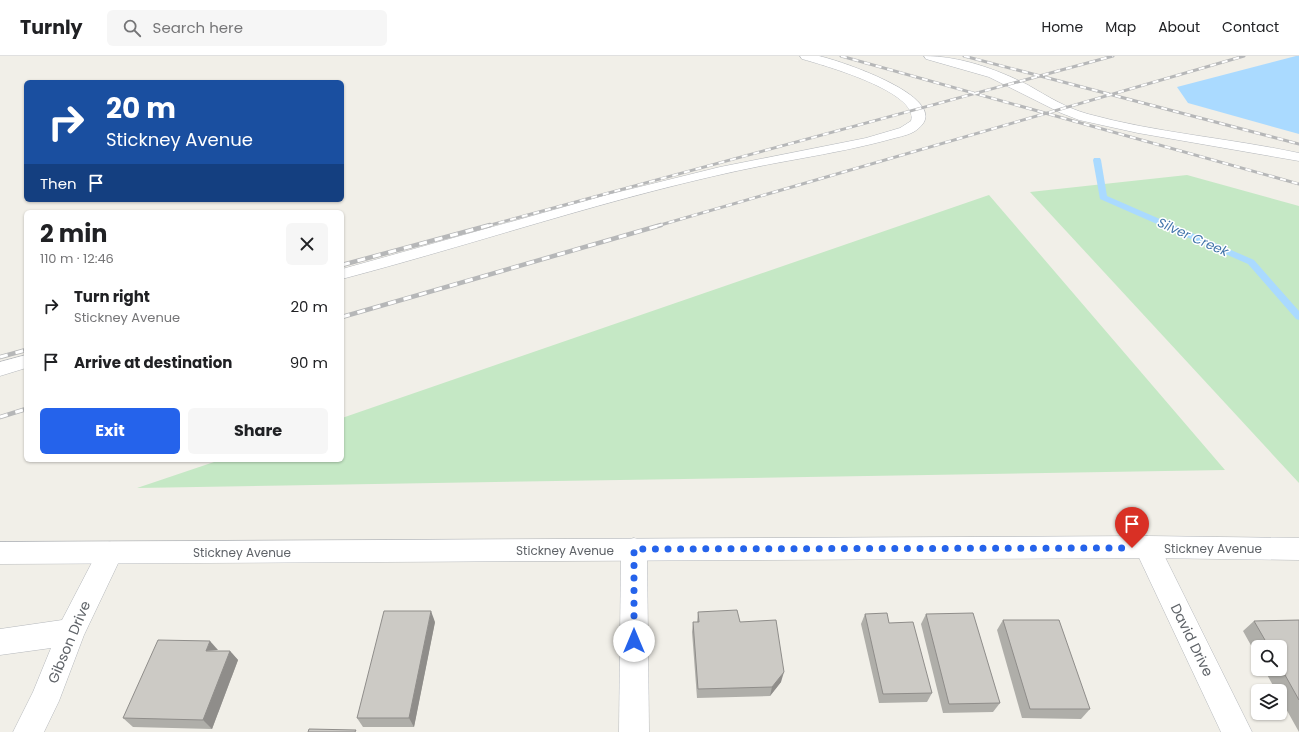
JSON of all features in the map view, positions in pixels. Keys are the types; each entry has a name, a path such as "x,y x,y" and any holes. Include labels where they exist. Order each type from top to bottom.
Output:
{"street":[{"name":"Stickney Avenue","path":"0,553 1148,547 1299,549"},
{"name":"David Drive","path":"1148,547 1237,732"},
{"path":"634,549 634,732"},
{"name":"Gibson Drive","path":"28,732 44,701 71,632 110,553"},
{"path":"0,642 71,632"}],"lane":[{"path":"344,273 670,184 779,158 859,144 902,131 912,127 918,122 918,109 903,95 892,88 860,74 806,56"},
{"path":"930,56 966,65 993,74 1014,83 1061,109 1083,116 1120,125 1274,151 1299,157"},
{"path":"0,368 24,362"}],"green space":[{"path":"1187,175 1299,206 1299,483 1030,192"},
{"path":"989,195 1225,470 137,488 214,462 344,462 344,417"}],"water":[{"path":"1299,56 1299,134 1188,103 1177,87"}],"building":[{"path":"737,610 740,622 776,620 784,672 772,687 698,689 693,622 699,622 698,612"},
{"path":"384,611 431,611 409,718 357,718"},
{"path":"887,613 889,623 913,622 932,693 883,694 865,614"},
{"path":"973,613 1000,703 949,704 926,614"},
{"path":"1003,620 1059,620 1090,709 1030,709"},
{"path":"1299,620 1299,700 1286,676 1287,676 1287,640 1265,640 1254,621"},
{"path":"158,640 210,641 206,651 230,651 203,720 123,718"},
{"path":"309,729 356,730 355,732 308,732"}],"waterway":[{"name":"Silver Creek","path":"1097,160 1103,197 1251,262 1299,317"}],"railway":[{"path":"841,56 975,93"},
{"path":"964,56 1040,76"},
{"path":"1040,76 1113,56"},
{"path":"1111,95 1244,56"},
{"path":"975,93 1040,76"},
{"path":"1040,76 1111,95"},
{"path":"487,226 975,93"},
{"path":"975,93 1046,113"},
{"path":"1046,113 1111,95"},
{"path":"1111,95 1299,144"},
{"path":"657,226 1046,113"},
{"path":"1046,113 1299,184"},
{"path":"344,264 490,225"},
{"path":"344,316 661,225"},
{"path":"0,357 24,351"},
{"path":"0,417 24,410"}],"route":[{"path":"634,641 634,549 1132,548"}]}
